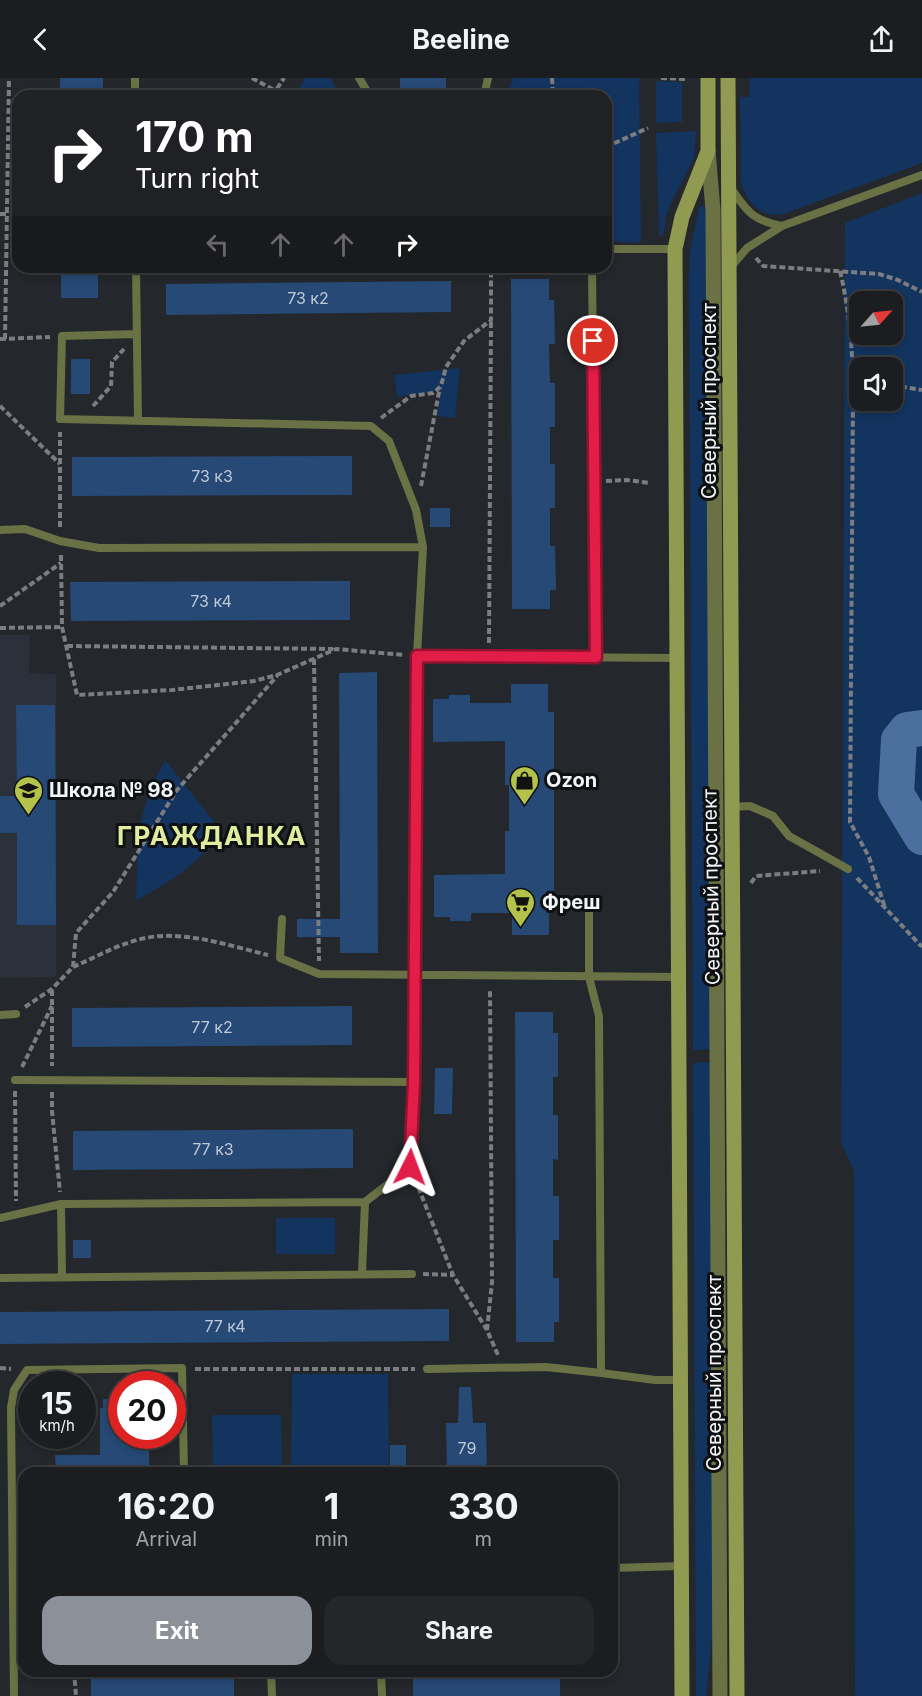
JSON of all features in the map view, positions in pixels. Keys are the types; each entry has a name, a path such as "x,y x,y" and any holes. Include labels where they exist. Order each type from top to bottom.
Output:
{"main road":[{"name":"Северный проспект","path":"682,1696 675,249 682,217 708,150 708,78"},
{"name":"Северный проспект","path":"728,78 736,1696"}],"street":[{"name":"Северный проспект","path":"708,150 713,210 720,1696"}],"lane":[{"path":"730,268 747,248 782,226 922,175"},
{"path":"729,186 748,212 763,222 782,226"},
{"path":"612,249 675,249"},
{"path":"136,273 138,420"},
{"path":"592,273 596,657"},
{"path":"0,1218 61,1204 365,1202 410,1167 414,1082 417,656 423,547 416,510 389,441 371,426 60,419 62,336 137,334"},
{"path":"0,530 25,529 60,541 99,548 423,547"},
{"path":"417,656 677,658"},
{"path":"731,807 750,806 773,816 789,836 848,869"},
{"path":"589,909 589,977 599,1016 601,1373"},
{"path":"282,919 280,958 319,974 679,977"},
{"path":"0,1015 16,1014"},
{"path":"15,1080 414,1082"},
{"path":"362,1274 365,1202"},
{"path":"61,1204 62,1277"},
{"path":"0,1278 412,1274"},
{"path":"427,1369 546,1367 654,1380 681,1380"},
{"path":"14,1696 11,1414 14,1390 27,1370 182,1368 184,1467"},
{"path":"618,1568 681,1566"},
{"path":"271,1677 272,1696"},
{"path":"381,1677 381,1696"}],"path":[{"path":"9,78 8,214 3,339 62,336"},
{"path":"252,78 274,90"},
{"path":"661,78 688,79"},
{"path":"612,144 648,128"},
{"path":"0,214 8,214"},
{"path":"747,248 763,266 879,274 898,280 922,292"},
{"path":"840,271 849,317 853,357"},
{"path":"489,656 491,273"},
{"path":"416,510 441,386 447,367 464,341 491,320"},
{"path":"93,407 111,386 112,362 137,334"},
{"path":"371,426 411,396 433,393 441,386"},
{"path":"903,387 922,390"},
{"path":"0,406 60,465"},
{"path":"853,411 850,822 868,857 885,908"},
{"path":"594,486 616,481 650,483"},
{"path":"0,606 62,562"},
{"path":"0,628 62,627"},
{"path":"67,646 336,649 417,656"},
{"path":"77,694 172,690 254,681 277,675 336,649"},
{"path":"314,659 319,974"},
{"path":"73,967 76,933 113,892 177,790 277,675"},
{"path":"745,890 756,876 848,869 922,947"},
{"path":"16,1014 52,989 73,967 138,940 180,936 215,941 280,958"},
{"path":"487,1330 492,1282 490,977"},
{"path":"52,989 52,1111 61,1204"},
{"path":"16,1214 15,1080 52,1006"},
{"path":"410,1167 453,1275 487,1330 504,1368"},
{"path":"412,1274 453,1275"},
{"path":"182,1368 427,1369"},
{"path":"74,1677 76,1696"}],"shaded area":[{"path":"305,78 330,78 337,90 298,90"},
{"path":"513,78 639,78 641,243 612,241 612,90 508,90"},
{"path":"750,78 922,78 922,163 781,215 760,211 750,202 741,183 740,97 749,97"},
{"path":"656,81 682,82 682,122 656,123"},
{"path":"696,131 694,158 670,205 663,236 659,235 656,133"},
{"path":"922,193 922,1696 855,1696 854,1171 841,1143 845,223"},
{"path":"706,206 710,1049 693,1050 689,277 690,251 699,208"},
{"path":"460,368 455,418 437,416 441,390 397,397 394,375"},
{"name":"Школа № 98","path":"0,635 30,635 29,673 56,674 56,977 0,978"},
{"path":"165,760 219,828 205,852 195,861 172,879 136,901 138,831 150,789"},
{"path":"711,1062 714,1616 706,1696 696,1696 693,1063"},
{"path":"276,1218 335,1218 335,1254 276,1254"},
{"path":"292,1374 388,1374 389,1467 291,1467"},
{"path":"212,1415 281,1415 282,1467 213,1467"}],"building":[{"path":"60,78 103,78 103,90 60,90"},
{"path":"400,78 446,78 446,90 400,90"},
{"path":"61,273 98,273 98,298 61,298"},
{"path":"511,279 549,279 549,300 554,300 555,344 549,344 550,383 555,383 555,427 550,427 550,464 555,464 555,508 550,508 550,546 555,546 556,590 550,590 550,609 512,609"},
{"path":"451,281 451,312 166,315 166,284"},
{"path":"71,359 90,359 90,394 71,394"},
{"path":"352,456 352,495 72,496 72,457"},
{"path":"430,508 450,508 450,527 430,527"},
{"path":"350,581 350,620 71,621 70,582"},
{"path":"377,672 378,953 340,953 340,937 297,937 297,919 340,919 339,673"},
{"path":"511,684 548,684 548,712 554,712 554,905 549,905 549,935 512,935 512,913 471,913 471,921 450,921 450,917 434,917 434,875 505,874 505,831 509,831 509,785 505,785 505,741 433,742 433,699 449,699 449,695 470,695 470,703 511,703"},
{"path":"16,705 55,705 56,925 17,925 17,833 0,833 0,796 17,796"},
{"path":"352,1006 352,1045 72,1047 72,1008"},
{"path":"515,1012 553,1012 553,1033 558,1033 558,1077 553,1077 553,1115 558,1115 558,1160 553,1159 553,1196 559,1196 559,1240 553,1240 553,1278 559,1278 559,1322 554,1322 554,1342 516,1342"},
{"path":"435,1068 453,1068 452,1114 434,1114"},
{"path":"353,1129 353,1168 73,1170 73,1131"},
{"path":"73,1240 91,1240 91,1258 73,1258"},
{"path":"449,1309 449,1341 0,1344 0,1312"},
{"path":"459,1387 471,1387 473,1423 486,1423 487,1467 447,1467 446,1423 458,1423"},
{"path":"103,1399 108,1399 108,1449 149,1449 149,1467 56,1467 55,1455 100,1455 100,1408 103,1408"},
{"path":"390,1445 406,1445 406,1467 390,1467"},
{"path":"91,1677 234,1677 234,1696 91,1696"},
{"path":"413,1677 560,1677 560,1696 413,1696"}],"waterway":[{"path":"922,728 907,730 899,740 896,794 922,837"}],"place":[{"name":"Ozon","path":"525,806"},
{"name":"Школа № 98","path":"28,816"},
{"name":"Фреш","path":"521,928"}],"district":[{"name":"ГРАЖДАНКА","path":"212,836"}],"route":[{"path":"410,1167 414,1082 417,656 596,657 593,341"}]}
